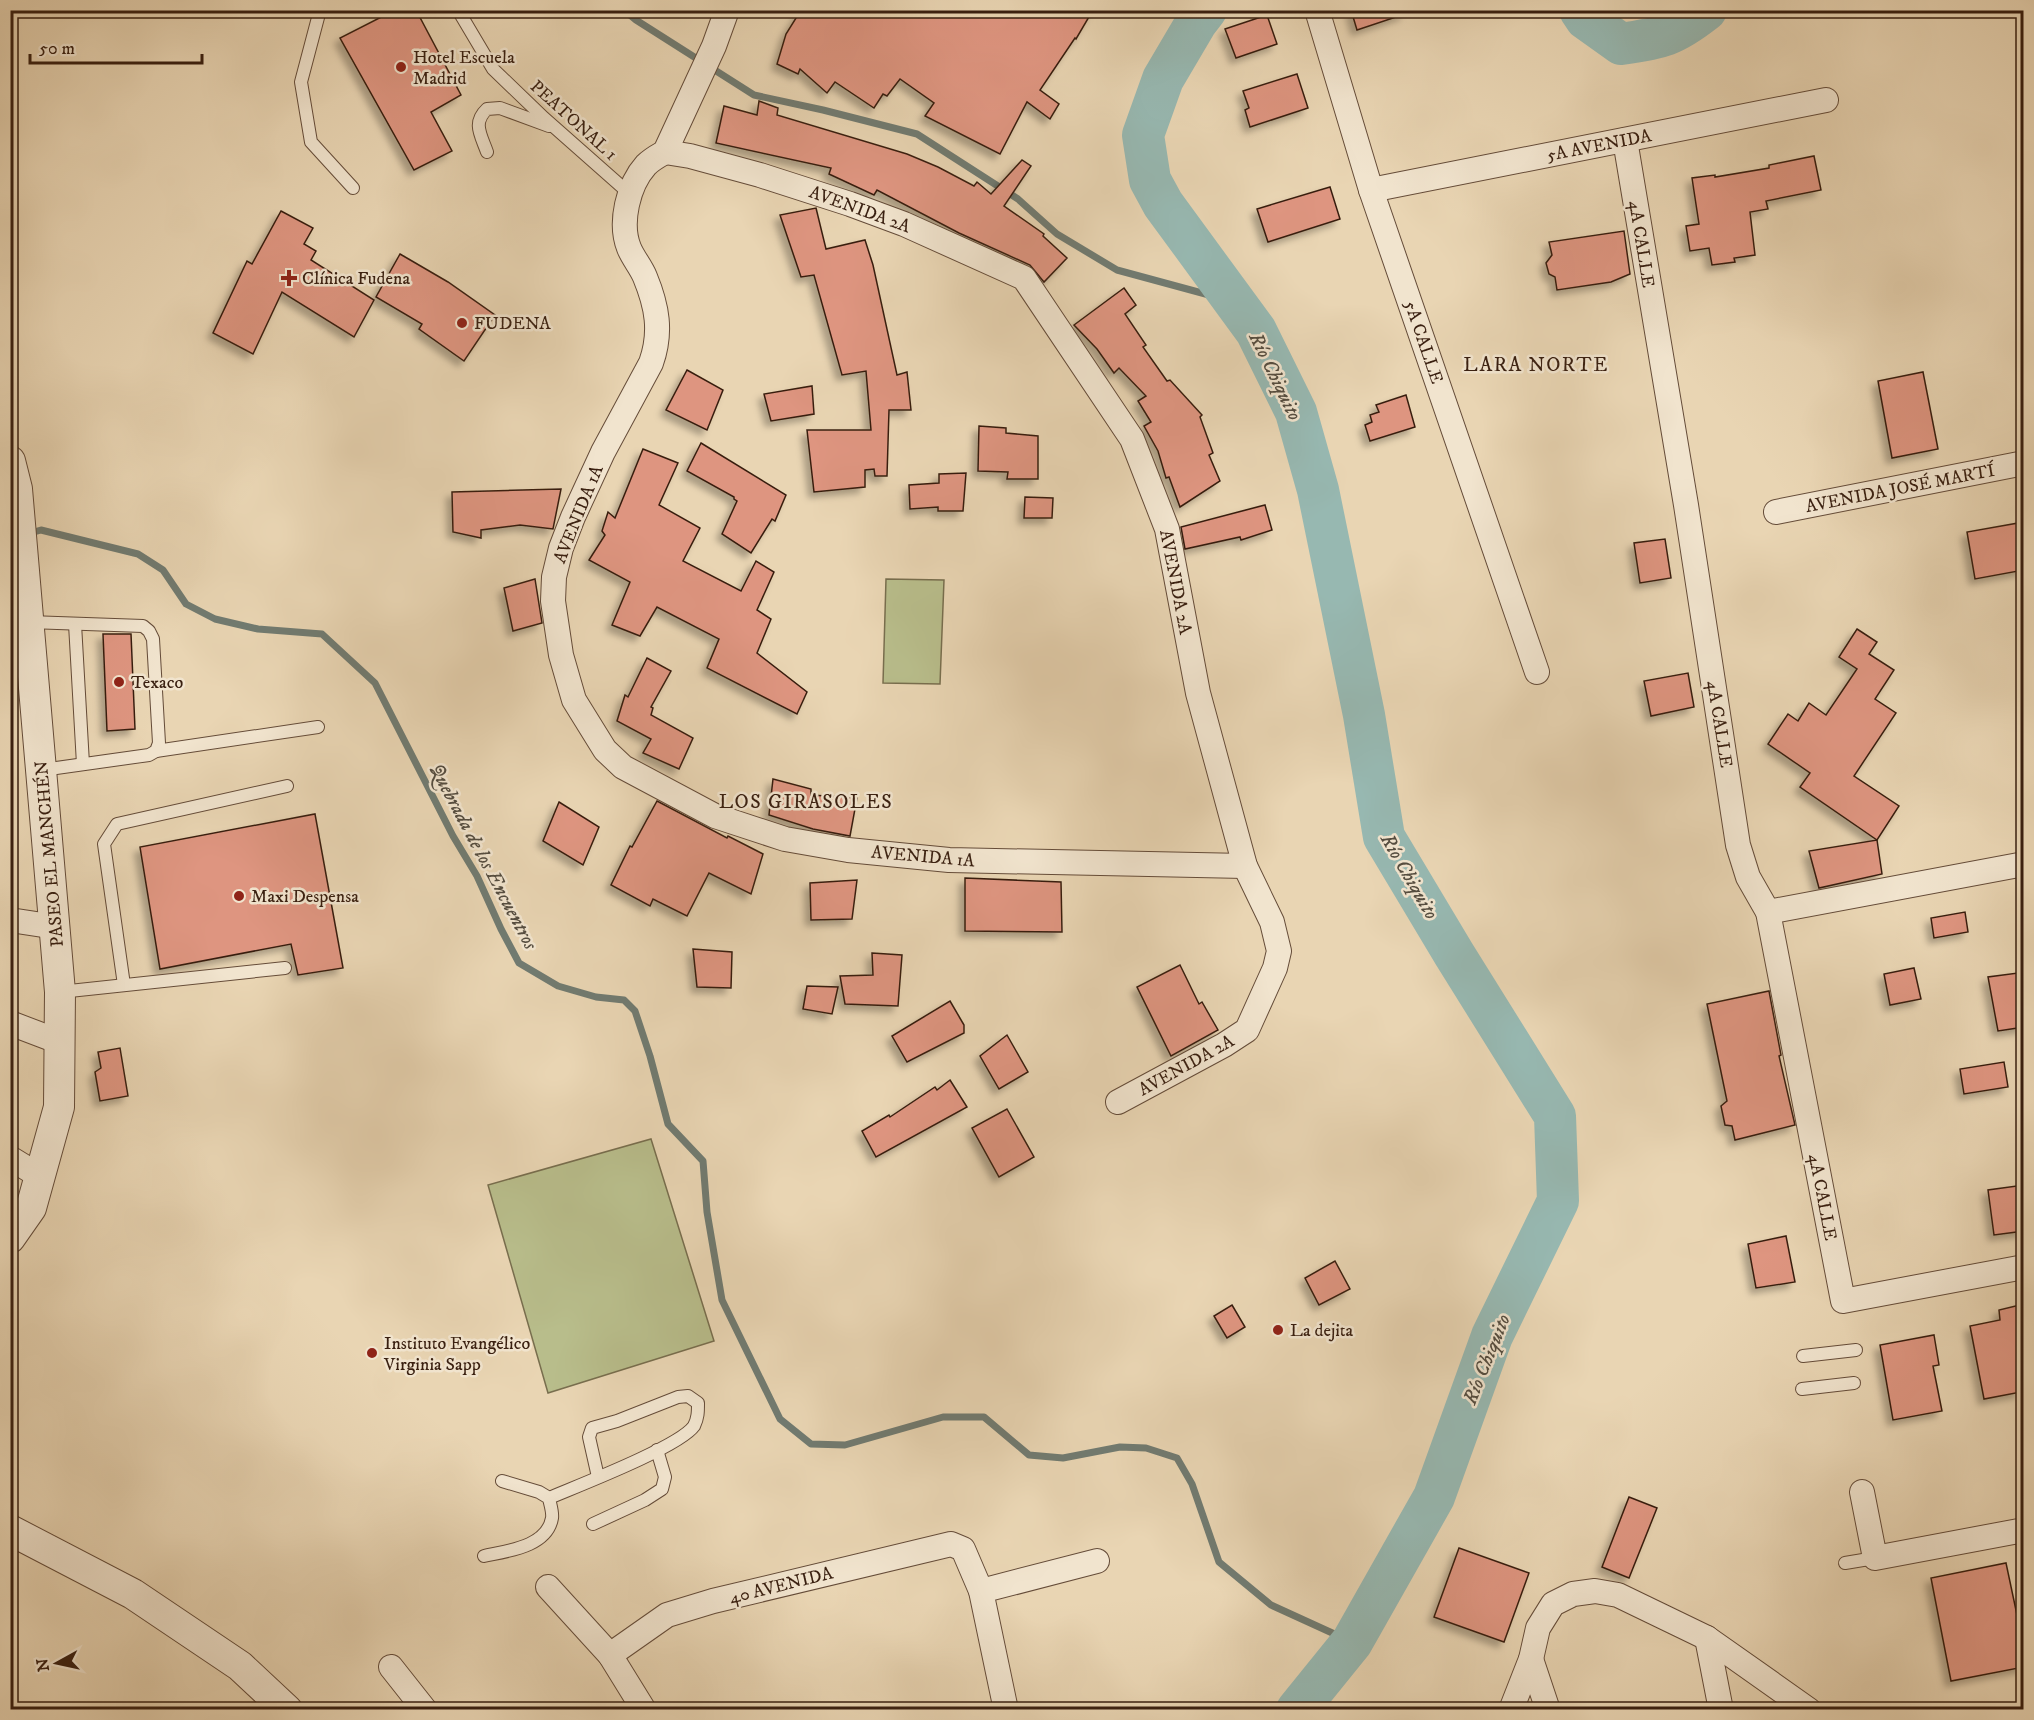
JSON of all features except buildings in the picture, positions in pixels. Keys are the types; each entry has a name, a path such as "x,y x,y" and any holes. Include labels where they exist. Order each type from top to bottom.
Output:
{"street":[{"name":"AVENIDA 1A","path":"727,10 712,49 665,152 645,165 630,194 624,225 629,247 645,276 654,305 659,333 657,348 651,363 603,452 573,517 561,548 554,577 561,656 574,700 605,750 623,767 715,816 785,839 848,850 949,860 1245,866"},
{"name":"5A CALLE","path":"1317,10 1371,190 1537,672"},
{"name":"5A AVENIDA","path":"1371,190 1826,100"},
{"name":"4A CALLE","path":"1625,140 1686,505 1738,844 1748,877 1768,912 1842,1301 2024,1267"},
{"name":"AVENIDA 2A","path":"665,152 760,175 850,204 904,224 1024,278 1132,439 1167,529 1198,693 1245,866 1272,922 1279,951 1275,968 1247,1030 1224,1045 1118,1102"},
{"name":"PASEO EL MANCHÉN","path":"10,460 17,489 23,551 60,992 59,1107 32,1208 10,1238"},
{"name":"AVENIDA JOSÉ MARTÍ","path":"1776,512 2024,463"},
{"path":"1768,912 2024,864"},
{"path":"10,920 56,927"},
{"path":"10,1023 60,1042"},
{"path":"10,1158 41,1177"},
{"path":"1862,1492 1875,1558 2024,1530"},
{"path":"10,1530 133,1594 240,1666 287,1710"},
{"name":"40 AVENIDA","path":"610,1655 668,1615 679,1611 951,1544 963,1549 981,1591"},
{"path":"1004,1709 981,1591 1097,1561"},
{"path":"548,1587 610,1655 644,1710"},
{"path":"1511,1710 1531,1659 1538,1628 1553,1604 1573,1594 1596,1590 1618,1595 1707,1638 1809,1710"},
{"path":"1707,1638 1721,1710"},
{"path":"1531,1659 1548,1710"},
{"path":"391,1667 424,1710"}],"lane":[{"path":"320,10 301,82 311,142 353,189"},
{"name":"PEATONAL 1","path":"458,10 494,69 556,129 630,194"},
{"path":"487,152 478,126 480,115 487,109 500,108 556,129"},
{"path":"29,622 143,626 150,631 153,639 159,743 156,751"},
{"path":"75,624 83,764"},
{"path":"42,770 318,727"},
{"path":"124,985 104,844 117,824 287,786"},
{"path":"60,992 285,968"},
{"path":"1803,1356 1856,1350"},
{"path":"1802,1389 1854,1383"},
{"path":"549,1498 598,1477 657,1450 687,1433 698,1416 698,1403 695,1399 678,1396 617,1421 592,1428 589,1437 598,1477"},
{"path":"593,1524 663,1489 665,1477 657,1450"},
{"path":"502,1481 538,1492 549,1498"},
{"path":"484,1556 526,1547 536,1540 547,1529 552,1517 549,1498"},
{"path":"1845,1563 1875,1558"}],"green space":[{"path":"886,579 944,580 940,684 883,683"},
{"path":"651,1139 714,1341 548,1393 488,1185"}],"waterway":[{"path":"624,10 636,20 754,95 917,134 1018,199 1057,234 1117,270 1235,302"},
{"name":"Río Chiquito","path":"1206,10 1163,79 1143,135 1150,180 1163,204 1256,331 1296,412 1318,490 1364,715 1384,837 1555,1116 1558,1201 1492,1336 1434,1497 1352,1642 1297,1710"},
{"name":"Río Chiquito","path":"1580,10 1586,19 1621,44 1647,40 1675,31 1706,10"},
{"name":"Quebrada de los Encuentros","path":"27,534 41,530 138,554 163,570 186,604 215,619 258,629 322,634 375,683 453,836 477,876 519,963 558,986 596,997 624,1000 635,1011 668,1124 703,1161 707,1212 722,1300 780,1419 811,1444 845,1445 943,1417 984,1417 1029,1455 1063,1458 1120,1447 1146,1448 1177,1458 1192,1484 1219,1562 1271,1605 1352,1642"}],"place":[{"name":"Hotel Escuela Madrid","path":"401,67"},
{"name":"Clínica Fudena","path":"289,278"},
{"name":"FUDENA","path":"462,323"},
{"name":"Texaco","path":"119,682"},
{"name":"Maxi Despensa","path":"239,896"},
{"name":"La dejita","path":"1278,1330"},
{"name":"Instituto Evangélico Virginia Sapp","path":"372,1353"}],"district":[{"name":"LARA NORTE","path":"1536,364"},
{"name":"LOS GIRASOLES","path":"806,801"}]}
